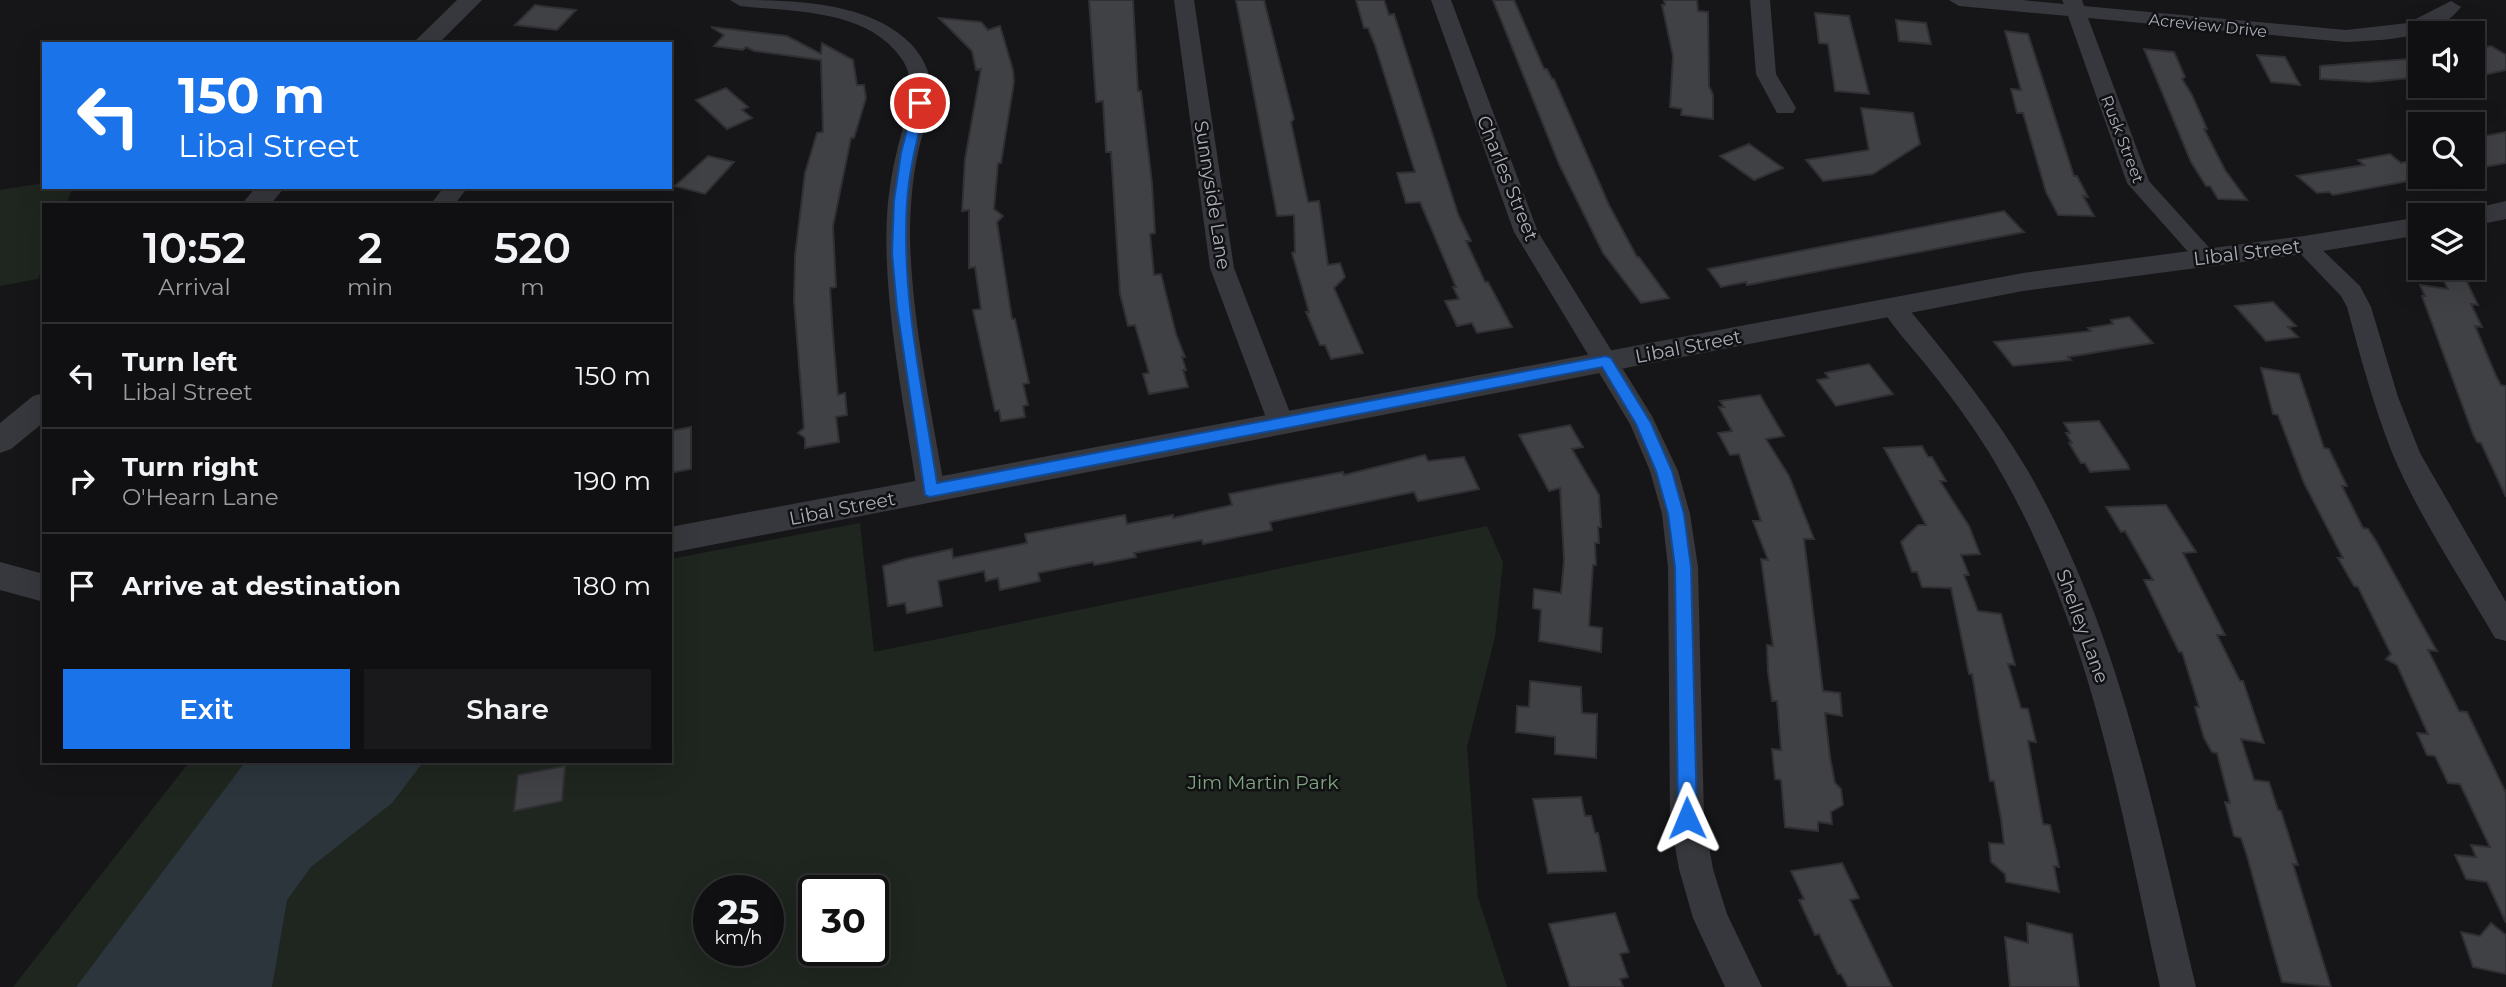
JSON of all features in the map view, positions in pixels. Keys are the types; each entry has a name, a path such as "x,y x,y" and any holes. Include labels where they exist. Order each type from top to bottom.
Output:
{"street":[{"path":"426,42 470,0"},
{"path":"740,0 820,10 865,22 899,42 919,69 922,85 900,201 899,253 904,308 930,491"},
{"name":"Sunnyside Lane","path":"1184,0 1222,268 1281,424"},
{"name":"Charles Street","path":"1441,0 1526,232 1643,423 1664,471 1676,514 1683,567 1687,818 1696,869 1712,918 1744,987"},
{"path":"1760,0 1766,74 1785,108"},
{"name":"Acreview Drive","path":"1959,0 2074,6 2346,36 2406,30 2427,24 2451,7"},
{"name":"Rusk Street","path":"2074,6 2138,183 2206,258"},
{"path":"256,203 270,189"},
{"path":"443,203 455,189"},
{"path":"2485,214 2506,210"},
{"name":"Libal Street","path":"672,540 2068,274 2304,245 2408,228"},
{"path":"2304,245 2351,292 2359,307 2385,397 2406,453 2441,519 2506,629"},
{"name":"Shelley Lane","path":"1893,307 1949,374 1992,435 2049,536 2076,598 2114,719 2178,987"},
{"path":"0,441 36,411"},
{"path":"0,451 36,411"},
{"path":"0,576 42,587"},
{"path":"0,592 42,594"}],"green space":[{"path":"42,183 42,189 72,189 67,203 42,203 42,268 38,279 0,286 0,190"},
{"name":"Jim Martin Park","path":"860,523 874,652 1487,526 1503,562 1495,637 1467,747 1478,897 1507,987 13,987 188,763 672,763 672,559"}],"shaded area":[{"path":"244,763 422,763 392,803 311,867 287,900 272,987 76,987"}],"building":[{"path":"1089,0 1133,0 1138,91 1141,91 1152,183 1155,233 1150,234 1154,275 1161,274 1176,334 1185,357 1182,357 1186,370 1183,370 1188,387 1149,394 1143,374 1149,373 1135,325 1128,326 1120,294 1111,152 1106,152 1103,101 1096,102"},
{"path":"1236,0 1264,0 1294,119 1291,122 1308,202 1319,201 1328,265 1340,263 1345,277 1334,288 1363,353 1331,359 1325,345 1320,345 1306,312 1309,312 1292,253 1295,252 1294,215 1277,216"},
{"path":"1356,0 1384,0 1389,15 1394,14 1458,214 1471,241 1466,241 1485,282 1488,282 1512,327 1477,333 1472,323 1457,326 1445,301 1459,299 1453,287 1456,287 1420,202 1406,203 1397,173 1415,172 1375,45 1368,28 1364,28"},
{"path":"1493,0 1514,0 1544,69 1547,69 1554,79 1609,205 1637,257 1669,298 1641,303 1603,253 1559,164"},
{"path":"1664,0 1697,0 1698,11 1708,12 1709,86 1713,95 1713,119 1681,115 1682,109 1670,107 1673,56 1662,5 1665,5"},
{"path":"535,5 576,10 557,30 515,25"},
{"path":"1815,13 1849,16 1869,94 1835,91 1828,44 1819,43"},
{"path":"939,18 981,22 988,30 1000,26 1013,70 1014,82 1001,163 998,163 994,209 1003,216 997,222 1012,319 1015,319 1029,383 1023,384 1028,405 1023,406 1025,417 1001,421 999,410 995,411 973,310 981,309 975,267 969,268 969,210 962,211 965,159 981,69 976,70 972,51"},
{"path":"1896,20 1926,23 1931,44 1899,41"},
{"path":"711,27 787,36 821,54 822,43 853,60 857,85 864,85 866,98 854,138 851,138 833,226 836,287 830,288 833,335 838,395 845,393 847,415 836,417 839,442 805,448 805,438 798,433 804,428 794,301 795,256 805,173 817,133 823,132 821,60 754,51 746,47 743,50 714,46 724,35"},
{"path":"2005,31 2028,34 2074,176 2077,176 2088,197 2083,196 2094,216 2058,215 2046,192 2023,113 2017,113 2011,89 2021,90"},
{"path":"2491,46 2506,55 2506,70 2485,75 2485,47"},
{"path":"2144,49 2174,52 2185,77 2182,79 2207,129 2204,129 2225,170 2247,200 2218,199 2210,186 2206,186 2191,162"},
{"path":"2257,55 2285,57 2300,85 2271,82"},
{"path":"2408,59 2408,78 2369,82 2320,79 2320,66"},
{"path":"726,88 748,107 742,110 752,118 727,129 696,100"},
{"path":"1861,108 1913,113 1920,144 1873,174 1823,181 1806,160 1869,150"},
{"path":"2506,132 2506,163 2485,167 2485,136"},
{"path":"1749,144 1783,168 1754,180 1720,156"},
{"path":"2390,154 2401,163 2408,161 2408,181 2333,195 2329,192 2317,193 2297,176 2364,165 2358,160"},
{"path":"708,156 734,162 705,194 675,186"},
{"path":"2004,211 2024,232 1747,285 1746,282 1721,287 1708,269"},
{"path":"2444,280 2466,280 2478,305 2471,304 2482,327 2475,326 2496,376 2501,385 2506,386 2506,497 2481,443 2477,442 2473,434 2420,285 2448,289"},
{"path":"2273,302 2296,326 2288,327 2298,337 2266,341 2235,306"},
{"path":"2129,317 2153,343 2068,357 2071,360 2013,366 1994,342 2091,331 2088,328 2113,324 2111,320"},
{"path":"1869,364 1893,394 1836,406 1817,380 1829,378 1825,373"},
{"path":"2261,368 2299,374 2324,448 2329,449 2347,486 2342,486 2363,528 2368,529 2376,541 2437,651 2428,650 2459,711 2467,712 2506,793 2506,923 2487,882 2466,879 2455,855 2476,857 2471,845 2490,847 2460,784 2448,783 2435,756 2427,755 2417,733 2428,734 2397,665 2386,659 2391,654 2358,587 2354,586 2338,558 2343,558 2304,483 2278,415 2273,414"},
{"path":"1760,395 1784,436 1766,439 1789,476 1814,539 1804,539 1823,691 1840,693 1842,716 1825,713 1835,783 1841,789 1843,805 1831,812 1832,824 1818,822 1818,831 1785,827 1781,780 1775,779 1772,749 1781,750 1777,701 1772,701 1768,672 1767,645 1773,646 1761,559 1768,560 1753,521 1761,521 1739,454 1730,455 1718,433 1732,431 1719,407 1724,407 1720,401"},
{"path":"2099,421 2129,469 2090,472 2085,463 2081,463 2069,443 2072,443 2066,433 2070,433 2064,423"},
{"path":"1570,425 1583,447 1572,449 1599,495 1601,527 1598,527 1599,543 1595,543 1596,565 1593,565 1589,626 1602,628 1601,652 1539,641 1541,610 1533,608 1534,589 1561,593 1564,560 1560,488 1549,491 1519,435"},
{"path":"691,427 691,469 672,473 672,431"},
{"path":"1922,446 1946,481 1940,481 1969,526 1980,554 1961,555 1969,575 1964,575 1978,611 2001,614 2015,665 2008,664 2021,708 2028,709 2036,742 2028,741 2043,824 2050,825 2056,851 2059,867 2054,866 2059,892 2006,882 2005,874 1991,862 1989,843 2004,844 2001,819 1994,781 1990,781 1972,674 1969,674 1951,588 1922,587 1917,572 1912,572 1901,542 1918,525 1926,525 1884,448"},
{"path":"1425,455 1428,461 1464,457 1479,489 1418,501 1414,492 1270,522 1272,530 1203,544 1202,540 1134,553 1136,557 1038,573 1040,581 1000,590 998,578 986,581 984,571 938,581 942,606 907,613 905,603 888,606 883,566 906,559 952,549 953,558 1027,543 1025,534 1125,515 1127,524 1173,515 1173,518 1232,505 1229,494 1343,472 1344,475"},
{"path":"2166,505 2196,552 2183,553 2225,635 2217,635 2240,681 2243,681 2264,743 2241,739 2254,780 2269,782 2278,810 2281,811 2298,865 2293,864 2331,987 2282,982 2247,856 2241,838 2234,836 2225,802 2230,803 2217,753 2212,752 2204,738 2195,707 2199,707 2182,652 2179,652 2144,580 2153,580 2125,531 2121,532 2106,507"},
{"path":"1530,681 1581,687 1582,713 1597,714 1596,758 1555,754 1555,737 1516,732 1517,706 1529,707"},
{"path":"565,766 562,801 514,811 518,775"},
{"path":"1581,797 1585,816 1591,816 1595,833 1598,833 1606,871 1548,873 1533,799"},
{"path":"1842,863 1859,898 1850,900 1892,987 1848,987 1841,974 1838,974 1819,934 1815,935 1799,900 1804,899 1791,871"},
{"path":"1615,913 1629,952 1620,954 1628,977 1620,979 1623,987 1570,987 1549,924"},
{"path":"2027,923 2072,934 2079,987 2010,987 2005,937 2028,943"},
{"path":"2491,923 2506,935 2506,974 2473,967 2461,932 2480,936"}],"route":[{"path":"920,103 907,153 900,201 899,253 904,308 930,491 1606,362 1643,423 1664,471 1676,514 1683,567 1687,818"}]}
